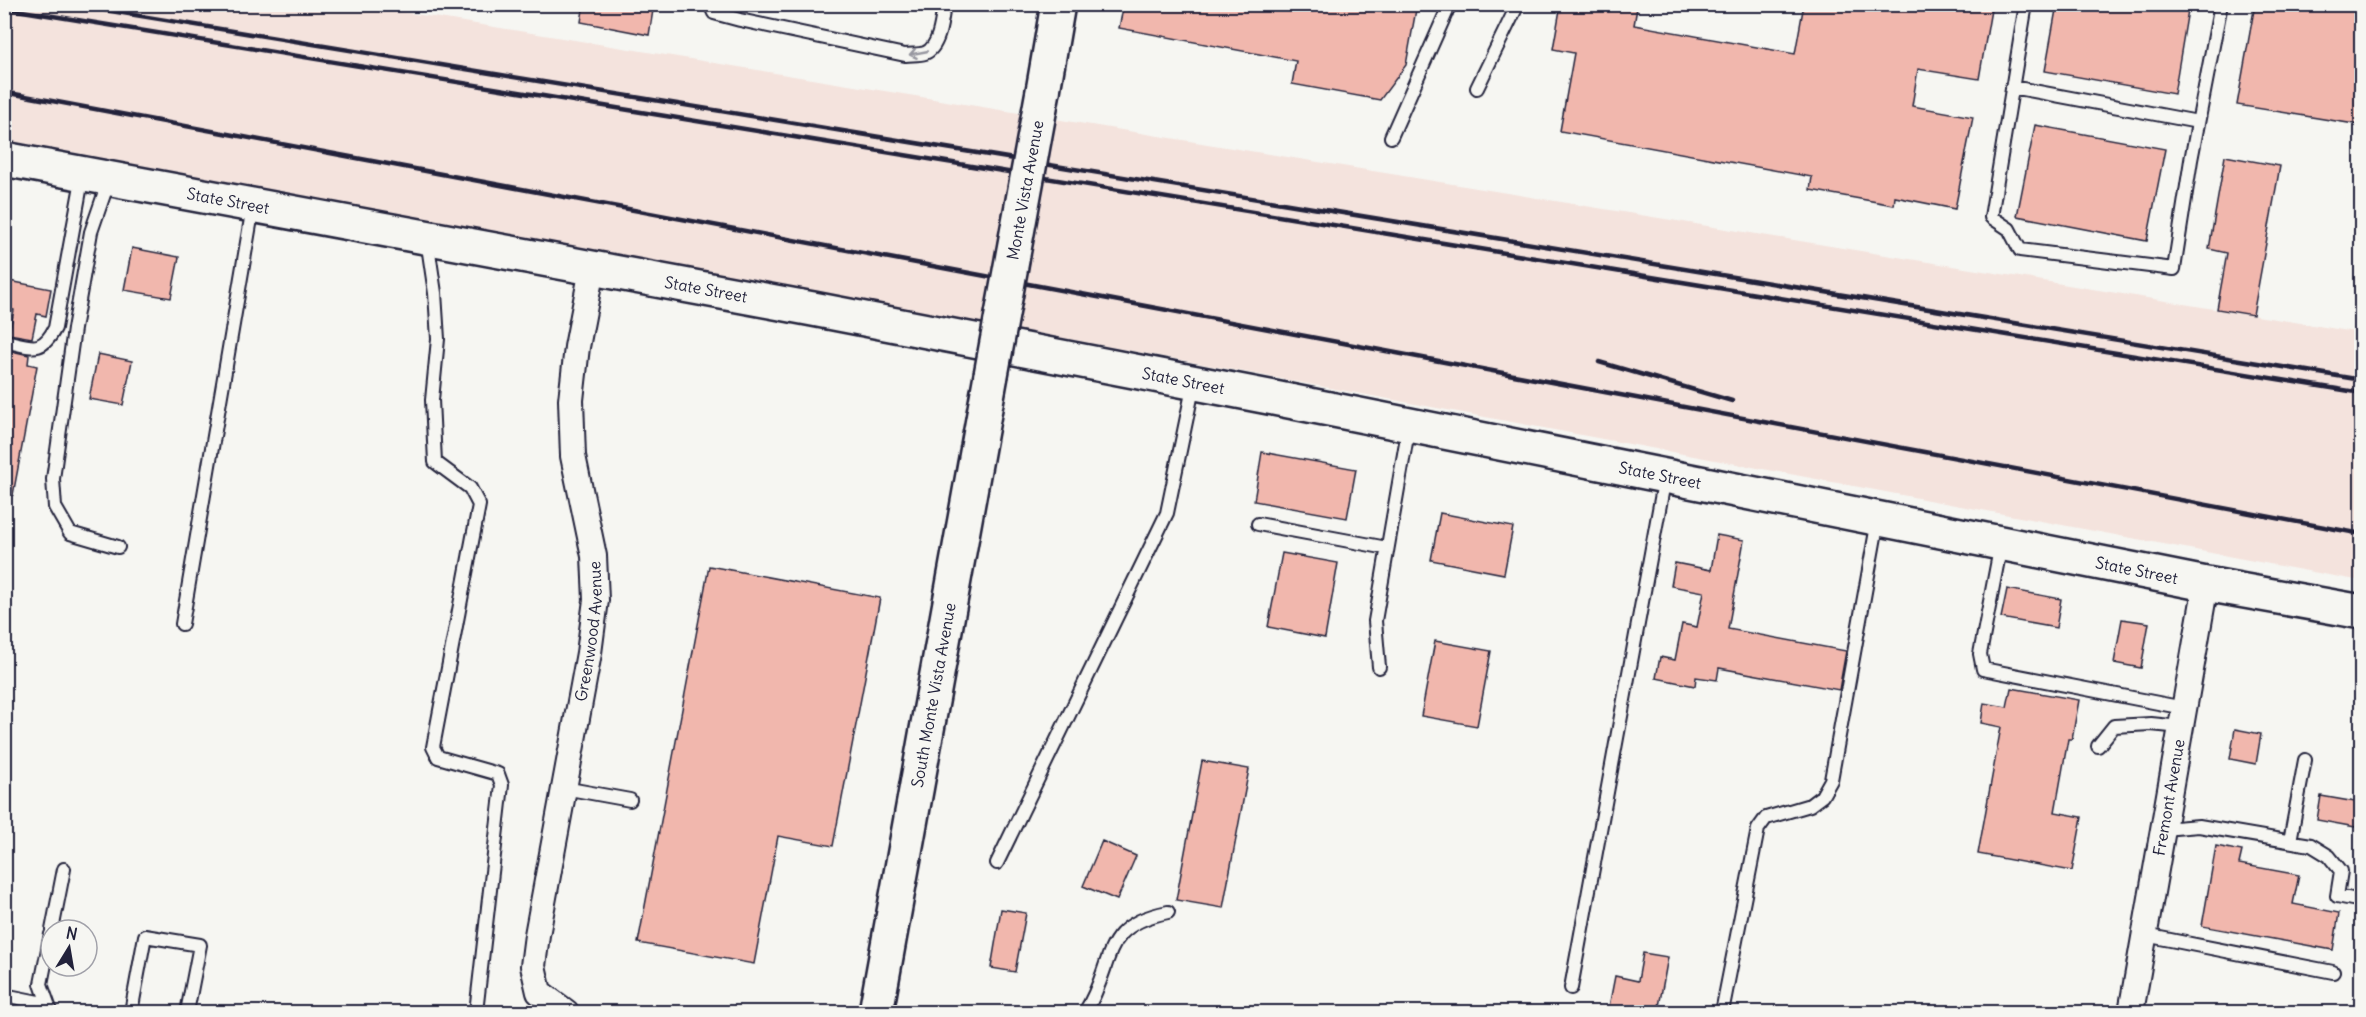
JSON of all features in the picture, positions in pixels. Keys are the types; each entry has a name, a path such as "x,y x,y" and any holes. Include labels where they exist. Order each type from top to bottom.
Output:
{"street":[{"name":"Monte Vista Avenue","path":"991,375 1058,4"},
{"name":"State Street","path":"4,159 1194,382 2206,584 2361,612"},
{"name":"Greenwood Avenue","path":"566,1012 539,992 533,966 589,653 596,600 594,556 573,456 572,400 577,347 592,269"},
{"name":"South Monte Vista Avenue","path":"876,1012 991,375"},
{"name":"Fremont Avenue","path":"2131,1012 2206,584"}],"lane":[{"path":"710,4 714,13 740,20 905,55 926,52 931,48 937,40 944,4"},
{"path":"1391,137 1450,4"},
{"path":"1477,88 1518,4"},
{"path":"2025,4 1991,217 2008,229 2020,250 2174,269 2198,122 2221,4"},
{"path":"2012,87 2198,122"},
{"path":"4,341 36,348 48,342 55,328 96,176"},
{"path":"96,176 91,232 74,328 54,479 55,507 70,533 118,547"},
{"path":"182,624 254,206"},
{"path":"427,238 435,293 438,339 432,400 435,462 470,488 479,505 433,747 438,757 498,774 502,785 476,1012"},
{"path":"997,863 1167,513 1194,382"},
{"path":"1379,667 1375,621 1409,425"},
{"path":"1571,988 1665,476"},
{"path":"1722,1012 1758,830 1766,818 1810,805 1822,796 1831,780 1878,518"},
{"path":"1258,524 1387,548"},
{"path":"2001,543 1980,654 1983,669 2183,718"},
{"path":"2098,746 2114,726 2151,724 2183,718"},
{"path":"2290,841 2305,760"},
{"path":"564,788 630,800"},
{"path":"2163,829 2199,826 2311,844 2330,856 2341,871 2337,896 2361,901"},
{"path":"54,918 64,869"},
{"path":"1085,1012 1118,936 1127,926 1147,916 1168,912"},
{"path":"2145,935 2334,972"},
{"path":"131,1012 145,936 200,945 188,1012"},
{"path":"42,978 41,984 49,1008"},
{"path":"4,995 49,1008"}],"shaded area":[{"path":"4,5 360,5 2361,333 2361,581 5,140"}],"building":[{"path":"584,4 654,4 649,35 581,22"},
{"path":"1124,4 1417,4 1406,65 1380,100 1292,84 1296,61 1119,28"},
{"path":"1561,4 1617,4 1637,8 1634,25 1795,54 1804,4 1824,4 1844,8 1844,4 1920,4 1934,7 1935,4 1992,4 1979,79 1918,69 1912,106 1973,117 1955,209 1895,197 1894,205 1810,190 1812,177 1560,131 1574,53 1553,49"},
{"path":"2057,4 2189,4 2174,94 2045,71"},
{"path":"2255,4 2322,4 2361,12 2361,125 2237,105"},
{"path":"2035,125 2165,149 2147,241 2017,216"},
{"path":"2225,156 2280,166 2253,315 2217,309 2227,253 2209,249"},
{"path":"132,248 179,257 171,298 124,290"},
{"path":"4,280 51,289 46,316 37,314 32,338 9,334 14,310 4,308"},
{"path":"7,350 29,355 28,364 37,366 13,495 4,495 4,361"},
{"path":"98,354 132,361 123,405 89,399"},
{"path":"1262,452 1356,469 1347,518 1254,501"},
{"path":"1440,513 1513,527 1504,574 1431,560"},
{"path":"1717,535 1744,540 1728,629 1846,651 1839,690 1719,668 1717,680 1696,677 1695,686 1656,678 1660,657 1675,660 1682,624 1697,627 1704,592 1671,586 1675,563 1711,570"},
{"path":"1282,553 1338,563 1325,638 1268,627"},
{"path":"709,566 880,598 833,846 778,836 754,964 638,943"},
{"path":"2007,589 2061,599 2056,628 2001,618"},
{"path":"2122,619 2149,623 2141,668 2114,663"},
{"path":"1435,641 1491,651 1477,726 1421,716"},
{"path":"2011,688 2079,700 2072,739 2068,739 2055,812 2082,817 2072,871 1978,854 2001,727 1981,723 1984,703 2007,707"},
{"path":"2235,729 2261,734 2256,764 2230,759"},
{"path":"1202,761 1249,769 1223,908 1176,900"},
{"path":"2321,796 2361,803 2361,828 2317,820"},
{"path":"1102,841 1136,856 1117,900 1083,886"},
{"path":"2216,846 2242,851 2239,864 2299,875 2293,904 2339,913 2333,950 2202,926"},
{"path":"1001,909 1026,913 1015,972 991,968"},
{"path":"1643,953 1668,957 1658,1012 1608,1012 1615,976 1638,981"}],"railway":[{"path":"68,4 2362,380"},
{"path":"4,8 2362,393"},
{"path":"4,92 2362,534"},
{"path":"1599,362 1732,401"}]}
